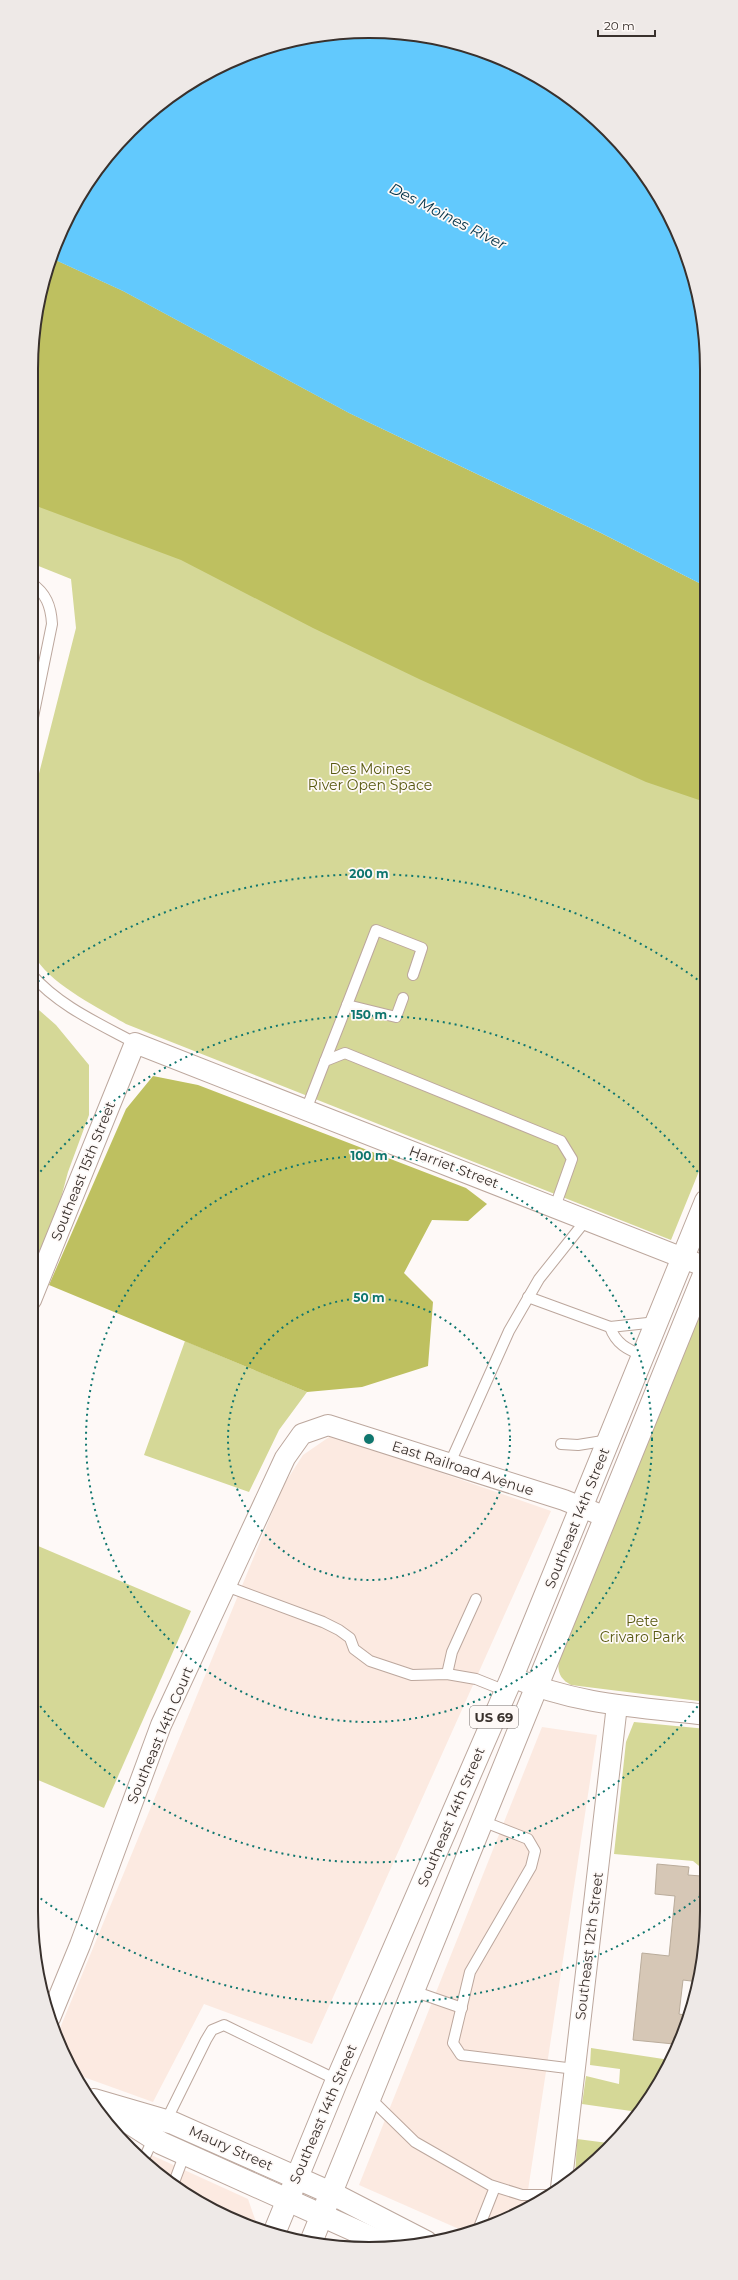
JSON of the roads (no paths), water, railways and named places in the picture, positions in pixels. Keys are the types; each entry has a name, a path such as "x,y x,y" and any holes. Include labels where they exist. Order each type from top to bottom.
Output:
{"main road":[{"name":"Southeast 14th Street","path":"276,2229 337,2080 509,1684 700,1216"},
{"name":"Southeast 14th Street","path":"313,2237 700,1285"},
{"name":"Maury Street","path":"98,2101 166,2121 331,2193 418,2238"},
{"name":"Maury Street","path":"100,2104 153,2138 380,2242"}],"street":[{"name":"Harriet Street","path":"135,1043 700,1265"},
{"name":"Southeast 15th Street","path":"38,1283 135,1043"},
{"name":"East Railroad Avenue","path":"285,1458 302,1434 328,1425 582,1506 606,1517"},
{"name":"Southeast 14th Court","path":"53,2010 80,1945 161,1725 285,1458"},
{"path":"509,1684 536,1687 575,1699 700,1714"},
{"name":"Southeast 12th Street","path":"562,2180 618,1705"}],"lane":[{"path":"38,590 46,598 51,610 52,624 38,693"},
{"path":"306,1110 376,930 422,948 413,974"},
{"path":"38,982 42,987 72,1009 135,1043"},
{"path":"347,1005 396,1017 404,998"},
{"path":"325,1061 345,1053 561,1141 572,1159 555,1207"},
{"path":"450,1463 509,1331 528,1297 552,1260 586,1220"},
{"path":"528,1297 610,1327 657,1322"},
{"path":"610,1327 614,1338 623,1347 643,1356"},
{"path":"561,1444 578,1445 609,1440"},
{"path":"226,1586 322,1622 339,1630 350,1638 354,1649 370,1661 412,1675 447,1674 509,1684"},
{"path":"447,1674 452,1652 476,1599"},
{"path":"482,1821 528,1839 535,1851 531,1867 470,1972 453,2043 461,2055 575,2069"},
{"path":"413,1991 462,2008"},
{"path":"146,2155 153,2138 166,2121 212,2030 224,2025 337,2080"},
{"path":"370,2098 415,2142 496,2187 522,2195 539,2195"},
{"path":"175,2179 185,2153"},
{"path":"481,2222 496,2187"}],"water":[{"name":"Des Moines River","path":"369,38 434,44 455,49 496,63 515,72 534,82 571,106 603,135 632,167 656,204 675,242 689,283 694,304 699,347 700,583 601,533 349,413 123,291 57,261 63,242 82,203 106,167 120,151 167,106 204,82 242,63 283,49 326,41"}],"park label":[{"name":"Des Moines River Open Space","path":"370,778"},
{"name":"Pete Crivaro Park","path":"642,1630"}]}
